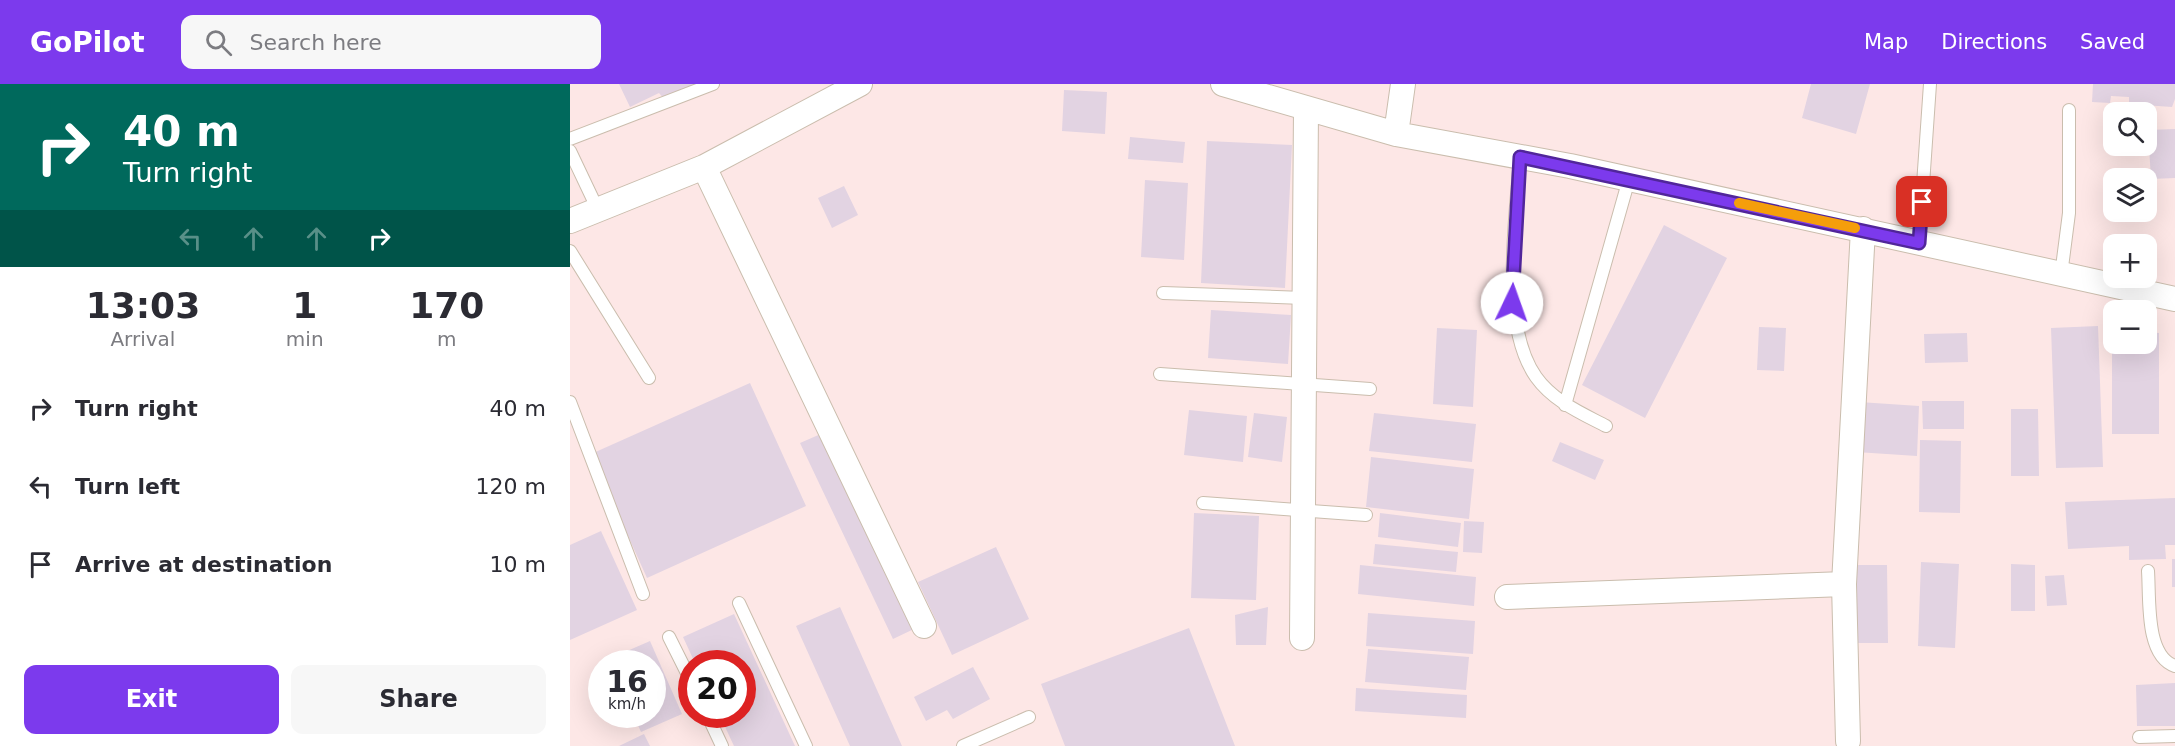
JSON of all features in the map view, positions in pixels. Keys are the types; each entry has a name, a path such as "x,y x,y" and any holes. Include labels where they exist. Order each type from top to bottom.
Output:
{"street":[{"path":"570,222 704,167 860,84"},
{"path":"1223,84 1395,134 1629,179 2175,299"},
{"path":"1395,134 1402,84"},
{"path":"1302,638 1306,110"},
{"path":"704,167 924,626"},
{"path":"1848,741 1844,584 1863,229"},
{"path":"1506,597 1844,584"}],"lane":[{"path":"570,139 713,84"},
{"path":"1919,243 1930,84"},
{"path":"2061,275 2069,213 2069,110"},
{"path":"570,151 598,210"},
{"path":"1520,157 1512,303 1524,348 1536,376 1565,405 1606,426"},
{"path":"1565,405 1629,179"},
{"path":"570,251 575,272 649,378"},
{"path":"1163,293 1304,298"},
{"path":"1160,374 1370,389"},
{"path":"570,402 643,594"},
{"path":"1203,503 1366,515"},
{"path":"2148,571 2154,645 2161,658 2175,666"},
{"path":"739,603 806,746"},
{"path":"669,637 678,655"},
{"path":"963,746 1029,717"},
{"path":"714,728 722,746"},
{"path":"2139,737 2175,736"}],"shaded area":[{"path":"570,84 2175,84 2175,746 570,746"}],"building":[{"path":"619,84 697,84 665,100 659,93 630,107"},
{"path":"1811,84 1870,84 1856,134 1802,118"},
{"path":"2093,84 2175,84 2175,99 2172,107 2157,106 2157,102 2129,102 2129,97 2111,96 2110,102 2092,102"},
{"path":"1064,90 1107,92 1105,134 1062,131"},
{"path":"2175,129 2175,178 2157,179 2157,168 2150,168 2150,156 2157,156 2157,130"},
{"path":"1130,137 1185,142 1183,163 1128,159"},
{"path":"1207,141 1292,145 1285,288 1201,283"},
{"path":"1145,180 1188,183 1184,260 1141,257"},
{"path":"844,186 858,215 832,228 818,198"},
{"path":"1664,225 1727,258 1645,418 1582,385"},
{"path":"1211,310 1291,315 1288,364 1208,358"},
{"path":"2098,326 2103,467 2056,468 2051,328"},
{"path":"1759,327 1786,328 1784,371 1757,370"},
{"path":"1437,328 1477,330 1473,407 1433,404"},
{"path":"1967,333 1968,362 1925,363 1924,334"},
{"path":"2157,333 2159,333 2159,434 2112,434 2112,354 2157,354"},
{"path":"750,383 806,506 647,578 591,454"},
{"path":"1922,401 1964,401 1964,429 1923,429"},
{"path":"1859,402 1919,406 1917,456 1856,452"},
{"path":"2011,409 2038,409 2039,476 2011,476"},
{"path":"1189,410 1247,416 1243,462 1184,455"},
{"path":"1254,413 1287,417 1282,462 1248,457"},
{"path":"1374,413 1476,424 1472,462 1369,451"},
{"path":"823,433 916,628 893,639 800,443"},
{"path":"1920,440 1961,441 1960,513 1919,512"},
{"path":"1560,442 1604,460 1595,480 1552,461"},
{"path":"1371,457 1474,469 1469,519 1366,507"},
{"path":"2175,498 2175,545 2165,545 2166,559 2129,560 2129,546 2068,549 2065,502"},
{"path":"1194,513 1259,516 1256,600 1191,598"},
{"path":"1380,513 1461,523 1458,547 1378,537"},
{"path":"1464,521 1484,522 1482,553 1463,552"},
{"path":"601,531 637,610 570,640 570,545"},
{"path":"1375,544 1458,552 1456,572 1373,564"},
{"path":"996,547 1029,619 952,655 918,582"},
{"path":"2172,559 2175,559 2175,587 2172,587"},
{"path":"1921,562 1959,564 1955,648 1918,646"},
{"path":"2011,564 2035,565 2035,611 2011,611"},
{"path":"1360,565 1476,577 1474,606 1358,594"},
{"path":"1853,565 1887,565 1888,643 1854,643"},
{"path":"2064,575 2067,605 2047,606 2045,576"},
{"path":"840,607 902,746 850,746 796,626"},
{"path":"1268,607 1266,645 1236,645 1235,615"},
{"path":"1368,613 1475,621 1473,654 1366,646"},
{"path":"734,614 751,650 689,650 683,637"},
{"path":"1189,628 1235,746 1065,746 1041,684"},
{"path":"650,641 654,650 630,650"},
{"path":"1368,649 1469,657 1466,690 1365,682"},
{"path":"756,662 795,746 734,746 726,728 756,728"},
{"path":"973,667 990,699 953,719 947,710 926,721 914,697"},
{"path":"666,678 678,705 678,716 666,721"},
{"path":"2175,683 2175,726 2137,726 2136,685"},
{"path":"1356,688 1467,695 1466,718 1355,711"},
{"path":"644,734 650,746 619,746"}],"slow traffic":[{"path":"1739,203 1855,228"}],"route":[{"path":"1512,303 1520,157 1590,170 1919,243 1922,202"}]}
